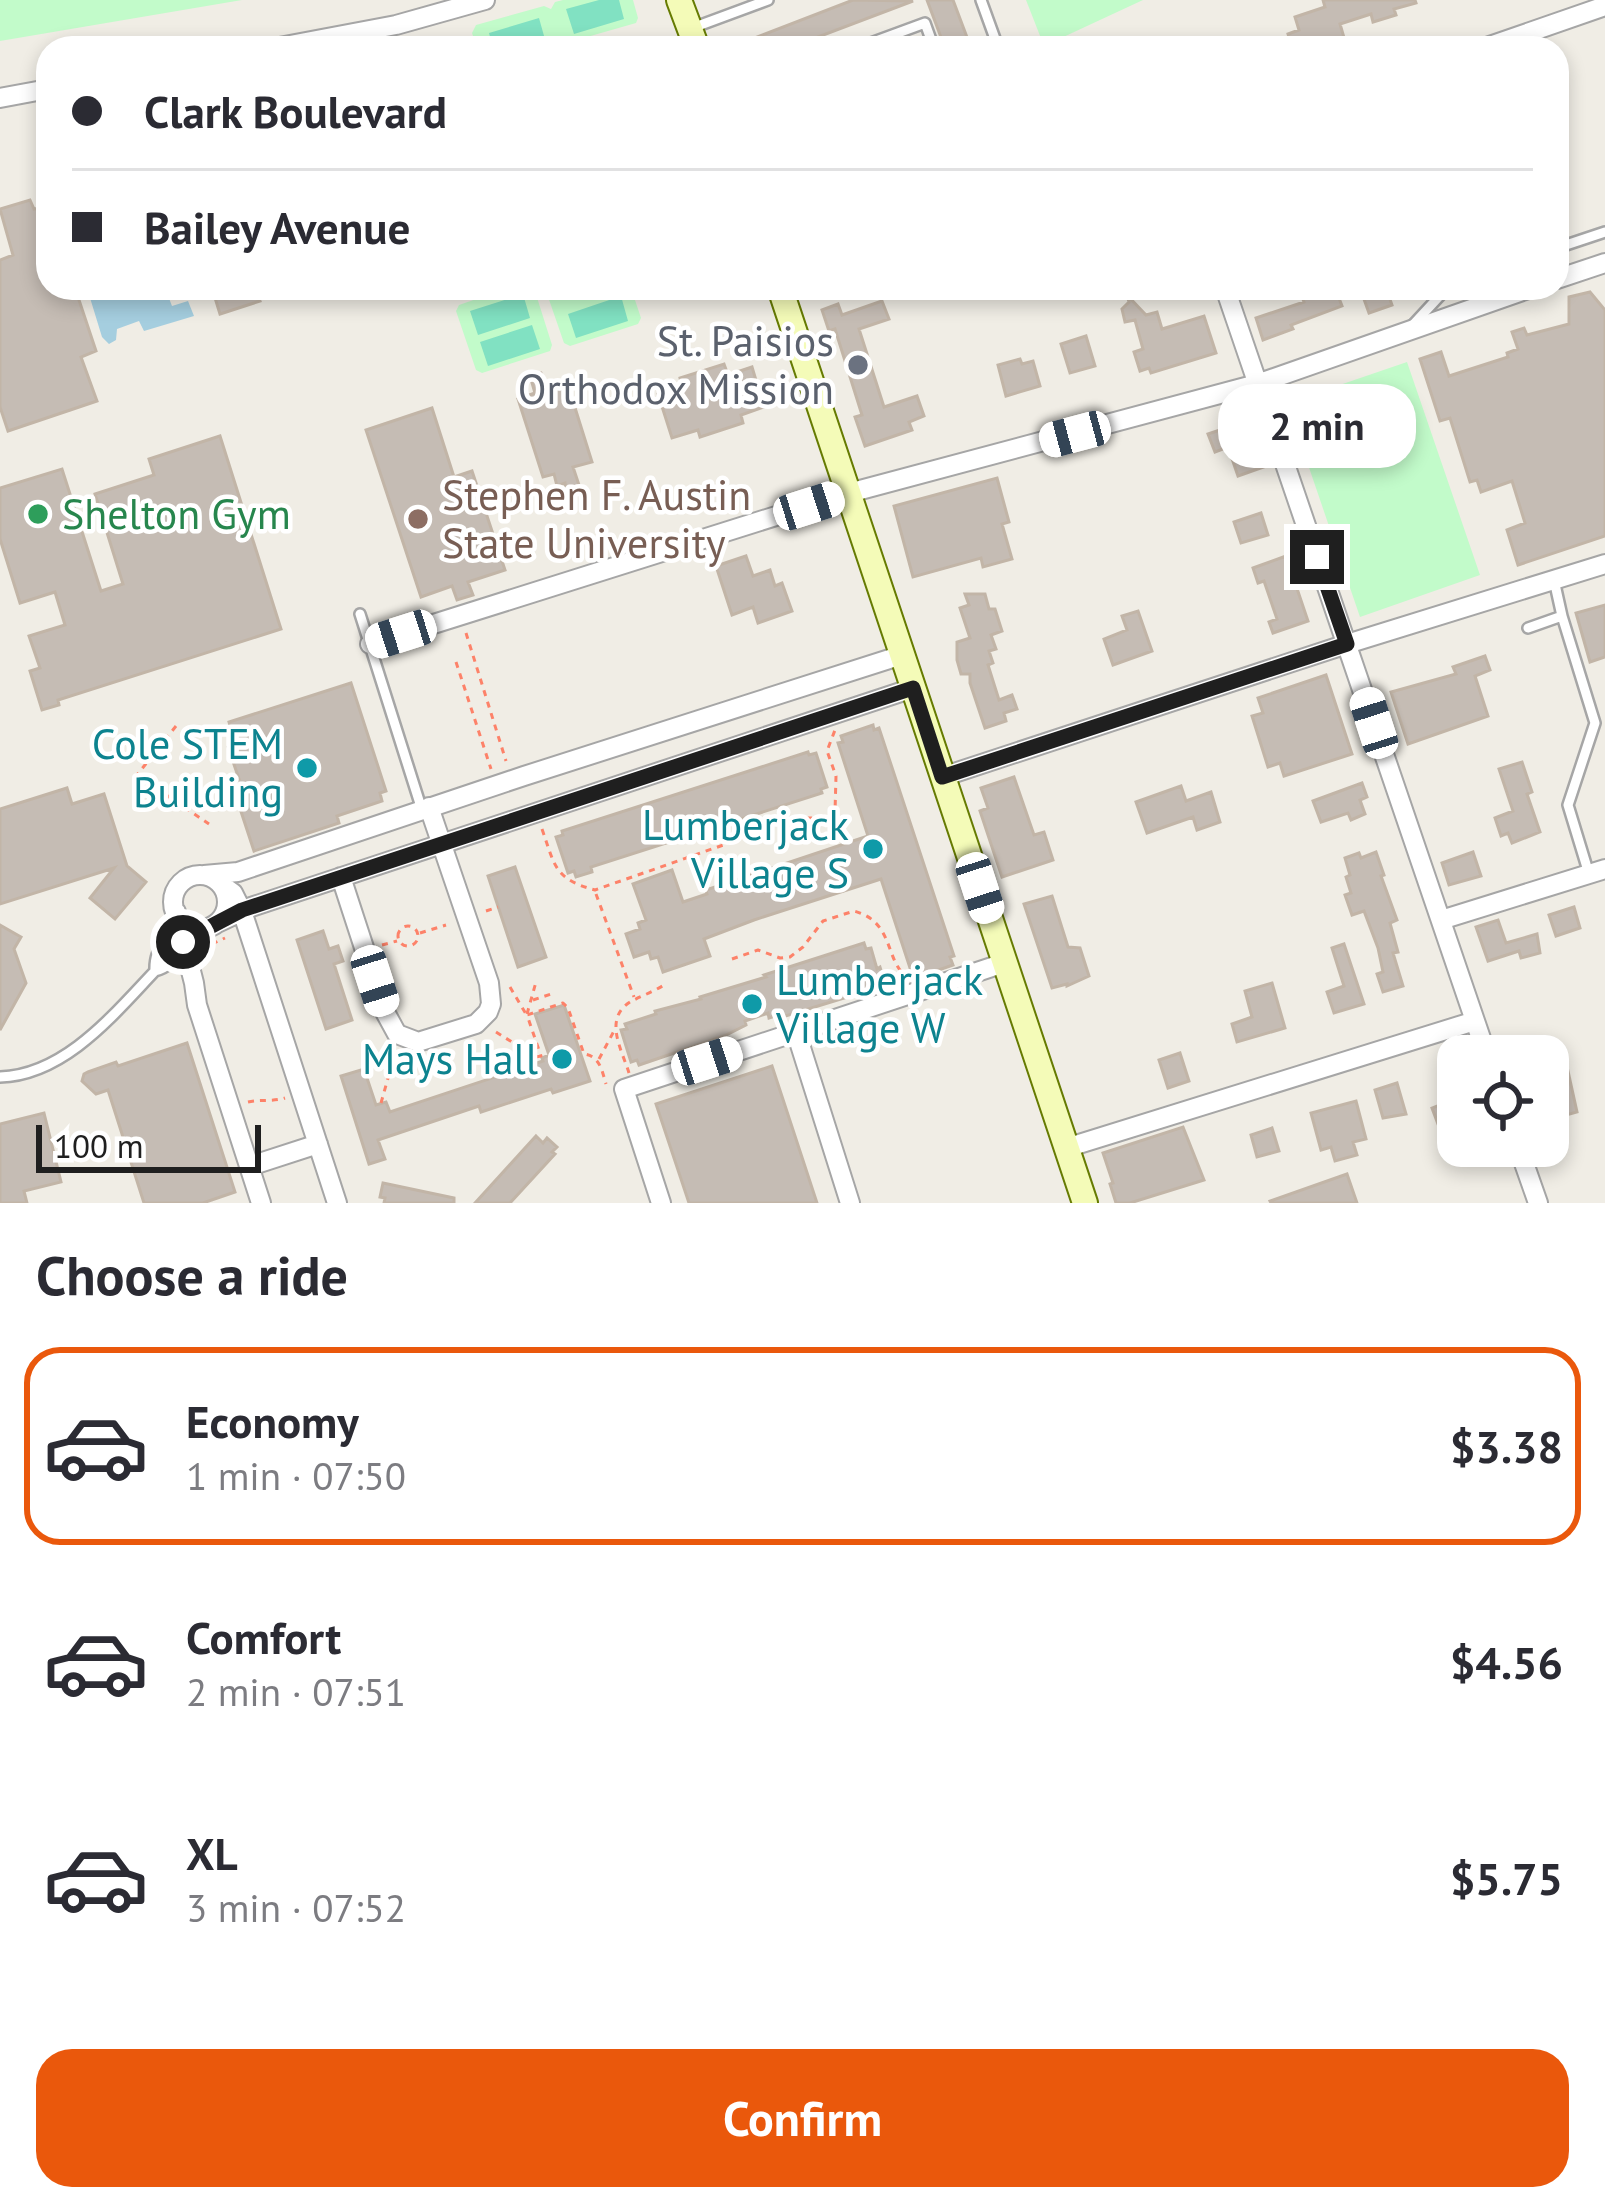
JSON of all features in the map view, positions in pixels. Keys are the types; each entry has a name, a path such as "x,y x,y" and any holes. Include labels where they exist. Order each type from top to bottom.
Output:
{"main road":[{"path":"679,0 693,36"},
{"path":"790,300 848,493 1085,1203"}],"street":[{"path":"337,36 485,0"},
{"path":"1519,36 1605,6"},
{"path":"0,98 36,91"},
{"path":"1569,275 1605,263"},
{"path":"1229,300 1480,1035"},
{"path":"370,644 848,493 1257,384 1407,332 1480,300"},
{"path":"942,777 1605,564"},
{"path":"261,1203 197,1005 175,910 173,899 187,878 212,879 239,871 902,656"},
{"path":"175,910 191,928 213,925 242,910 913,688"},
{"path":"341,877 393,1029 418,1042 482,1019 492,996 442,843 425,808"},
{"path":"1441,920 1597,871"},
{"path":"212,879 232,893 242,910 337,1203"},
{"path":"212,879 224,890 227,908 213,925"},
{"path":"662,1203 621,1086 1004,963"},
{"path":"1066,1148 1475,1021"},
{"path":"796,1032 850,1203"},
{"path":"250,1166 318,1144"},
{"path":"1525,1167 1538,1203"}],"lane":[{"path":"700,36 769,0"},
{"path":"981,0 994,36"},
{"path":"889,36 925,23 930,36"},
{"path":"1569,244 1605,232"},
{"path":"1407,332 1436,300"},
{"path":"1554,580 1595,723 1568,805 1597,871"},
{"path":"361,614 425,808"},
{"path":"1528,628 1562,616"},
{"path":"155,971 155,956 171,933 175,910"},
{"path":"0,1076 36,1070 77,1046 155,971 168,968 195,935 213,925"}],"path":[{"path":"456,662 494,777"},
{"path":"176,726 137,775 209,824"},
{"path":"595,890 635,999"},
{"path":"486,911 498,907"},
{"path":"732,959 758,950 790,957 823,921 854,911 885,934 901,973 916,980"},
{"path":"418,934 446,925"},
{"path":"404,927 413,927 418,934 412,946 399,940 404,927"},
{"path":"382,945 399,940"},
{"path":"527,1015 536,982"},
{"path":"621,1086 615,1029 618,1013 664,985"},
{"path":"496,1032 536,1057 541,1055 527,1015 510,987"},
{"path":"531,1000 554,993"},
{"path":"545,996 549,1008"},
{"path":"527,1015 566,1005 584,1054 592,1055 621,1086"},
{"path":"598,1061 615,1029"},
{"path":"382,1103 394,1057"},
{"path":"248,1102 292,1096"}],"green space":[{"path":"0,0 242,0 0,41"},
{"path":"619,0 624,19 574,34 566,9"},
{"path":"633,0 638,18 636,23 590,36 473,36 476,25 544,6 551,9 555,2"},
{"path":"1026,0 1143,0 1066,36 1040,36"},
{"path":"539,18 544,36 490,36"},
{"path":"473,300 538,300 550,351 482,373 476,370 456,311"},
{"path":"504,300 525,300 530,318 478,335 470,311"},
{"path":"549,300 635,300 641,318 638,324 570,346 564,343"},
{"path":"622,300 628,321 576,338 568,314"},
{"path":"532,325 540,349 488,366 480,342"},
{"path":"1407,362 1480,575 1360,617 1287,403"}],"water":[{"path":"91,300 170,300 172,306 188,301 194,316 144,331 139,321 117,329 116,340 109,344 102,337"}],"building":[{"path":"853,0 913,1 821,36 760,36"},
{"path":"927,0 953,0 966,36 940,36"},
{"path":"1323,0 1416,3 1373,22 1371,14 1340,24 1344,36 1289,36 1299,30 1295,17 1325,7"},
{"path":"30,200 36,209 36,300 79,300 96,351 81,357 97,401 8,431 0,407 0,260 13,255 0,209"},
{"path":"1590,292 1605,310 1605,536 1518,565 1507,530 1525,523 1512,481 1481,492 1477,480 1470,482 1450,418 1440,421 1420,359 1441,352 1449,376 1508,357 1507,353 1518,349 1512,332 1524,328 1527,335 1569,324 1569,297"},
{"path":"216,300 260,301 220,314"},
{"path":"1340,300 1342,306 1263,340 1256,318 1304,302"},
{"path":"1364,300 1390,300 1392,305 1369,313"},
{"path":"882,301 889,319 859,329 884,407 917,396 924,416 909,422 912,430 865,446 855,417 862,415 835,329 829,331 822,310 838,304 842,315"},
{"path":"1129,302 1146,315 1157,312 1162,329 1204,316 1216,353 1151,373 1149,368 1140,371 1134,352 1143,349 1135,320 1125,322 1122,309"},
{"path":"1086,336 1095,366 1070,373 1061,344"},
{"path":"1020,359 1022,364 1033,361 1040,386 1006,396 998,365"},
{"path":"724,364 728,375 752,367 764,407 741,415 743,423 700,437 698,430 672,438 658,394 682,386 680,378"},
{"path":"541,373 546,388 567,382 592,462 573,467 579,485 566,489 565,483 557,486 554,474 543,477 518,399 535,393 530,376"},
{"path":"432,408 454,477 472,471 505,570 468,582 473,595 457,600 452,586 421,597 366,430"},
{"path":"1250,411 1269,465 1238,476 1228,447 1215,452 1208,434 1238,424 1235,416"},
{"path":"220,436 281,629 58,700 59,705 42,710 30,671 40,668 29,636 65,625 55,592 20,603 0,539 0,488 62,469 101,591 123,584 95,494 154,475 149,459"},
{"path":"997,478 1009,522 1002,524 1012,559 983,567 981,558 913,577 894,506"},
{"path":"1261,513 1268,535 1241,543 1234,522"},
{"path":"746,556 753,576 770,570 775,586 782,583 792,611 758,623 753,607 732,615 716,566"},
{"path":"1286,556 1308,621 1273,633 1269,622 1277,619 1264,581 1258,583 1253,568"},
{"path":"965,594 985,594 989,609 995,609 1002,631 991,635 996,649 989,651 993,663 988,665 999,700 1012,695 1017,709 1004,713 1006,721 985,728 970,674 961,674 957,660 957,642 970,638 960,608 969,605"},
{"path":"1605,605 1605,657 1590,662 1576,613"},
{"path":"1138,611 1152,651 1113,665 1104,639 1127,630 1122,616"},
{"path":"1485,656 1490,670 1475,676 1488,716 1408,744 1391,692 1456,674 1453,667"},
{"path":"1326,675 1352,754 1284,776 1280,763 1268,767 1252,716 1263,713 1258,698"},
{"name":"Cole STEM Building","path":"351,683 386,791 380,793 382,801 337,816 339,823 254,851 231,781 239,779 228,747 236,745 229,722"},
{"name":"Lumberjack Village S","path":"873,725 874,730 879,728 954,956 950,957 953,965 918,977 916,970 911,971 881,879 704,939 710,956 663,972 658,957 651,959 649,952 634,957 626,934 640,929 638,923 646,920 633,884 672,870 683,902 868,836 838,743 843,742 841,736"},
{"path":"816,753 827,787 822,793 591,867 592,872 576,877 574,871 568,873 556,837 562,831"},
{"path":"1522,762 1540,832 1512,843 1508,833 1501,836 1495,818 1513,811 1499,769"},
{"path":"1014,777 1034,835 1044,832 1053,860 1002,877 980,811 988,808 981,788"},
{"path":"1362,783 1367,797 1360,800 1365,814 1351,820 1348,813 1321,822 1313,801"},
{"path":"1181,786 1186,801 1211,792 1220,822 1197,830 1193,817 1147,833 1136,802"},
{"path":"67,788 72,804 104,794 127,866 146,882 115,919 90,898 114,868 0,904 0,809"},
{"path":"1376,852 1397,920 1390,923 1403,986 1383,992 1377,974 1383,972 1378,948 1364,911 1352,915 1345,895 1351,893 1345,858"},
{"path":"1473,852 1481,876 1449,885 1442,863"},
{"path":"515,867 546,957 518,967 488,876"},
{"path":"1052,896 1068,947 1080,948 1089,976 1052,988 1024,904"},
{"path":"1574,907 1580,928 1556,936 1549,915"},
{"path":"1498,920 1506,943 1537,934 1540,953 1521,958 1519,951 1488,961 1476,927"},
{"path":"0,925 21,937 14,949 26,983 0,1030"},
{"path":"323,931 329,949 338,946 343,961 334,964 352,1020 326,1029 297,940"},
{"name":"Lumberjack Village W","path":"864,943 866,949 871,948 877,969 880,967 884,980 878,982 880,987 779,1018 769,1018 768,1013 724,1036 639,1065 637,1060 631,1062 621,1030 627,1029 625,1024"},
{"path":"1344,944 1364,1004 1334,1013 1327,992 1344,986 1332,948"},
{"path":"1272,983 1285,1028 1237,1042 1232,1024 1252,1017 1245,991"},
{"path":"564,1005 590,1081 481,1112 479,1106 378,1140 385,1159 369,1164 341,1076 364,1069 376,1105 386,1102 390,1112 543,1061 549,1055 535,1014"},
{"path":"187,1043 235,1192 203,1203 144,1203 108,1090 96,1094 82,1081 88,1072"},
{"path":"1180,1053 1189,1081 1168,1088 1159,1060"},
{"path":"772,1066 817,1203 689,1203 656,1104"},
{"path":"1569,1076 1577,1112 1569,1114"},
{"path":"1397,1083 1406,1114 1383,1118 1375,1090"},
{"path":"1356,1101 1366,1139 1353,1142 1357,1155 1335,1161 1331,1147 1321,1150 1311,1113"},
{"path":"44,1113 61,1182 24,1191 27,1203 0,1203 0,1124"},
{"path":"1183,1127 1204,1180 1116,1203 1103,1153"},
{"path":"1272,1128 1279,1151 1257,1157 1251,1135"},
{"path":"536,1136 557,1147 555,1154 510,1203 475,1203"},
{"path":"1347,1174 1357,1203 1270,1201"},
{"path":"383,1183 454,1198 454,1203 384,1203 385,1198 380,1197"}],"place":[{"name":"St. Paisios Orthodox Mission","path":"858,365"},
{"name":"Shelton Gym","path":"38,514"},
{"name":"Stephen F. Austin State University","path":"418,519"},
{"name":"Cole STEM Building","path":"307,768"},
{"name":"Lumberjack Village S","path":"873,849"},
{"name":"Lumberjack Village W","path":"752,1004"},
{"name":"Mays Hall","path":"562,1059"}],"route":[{"path":"183,942 184,947 200,932 242,910 913,688 942,777 1347,644 1317,557"}]}
